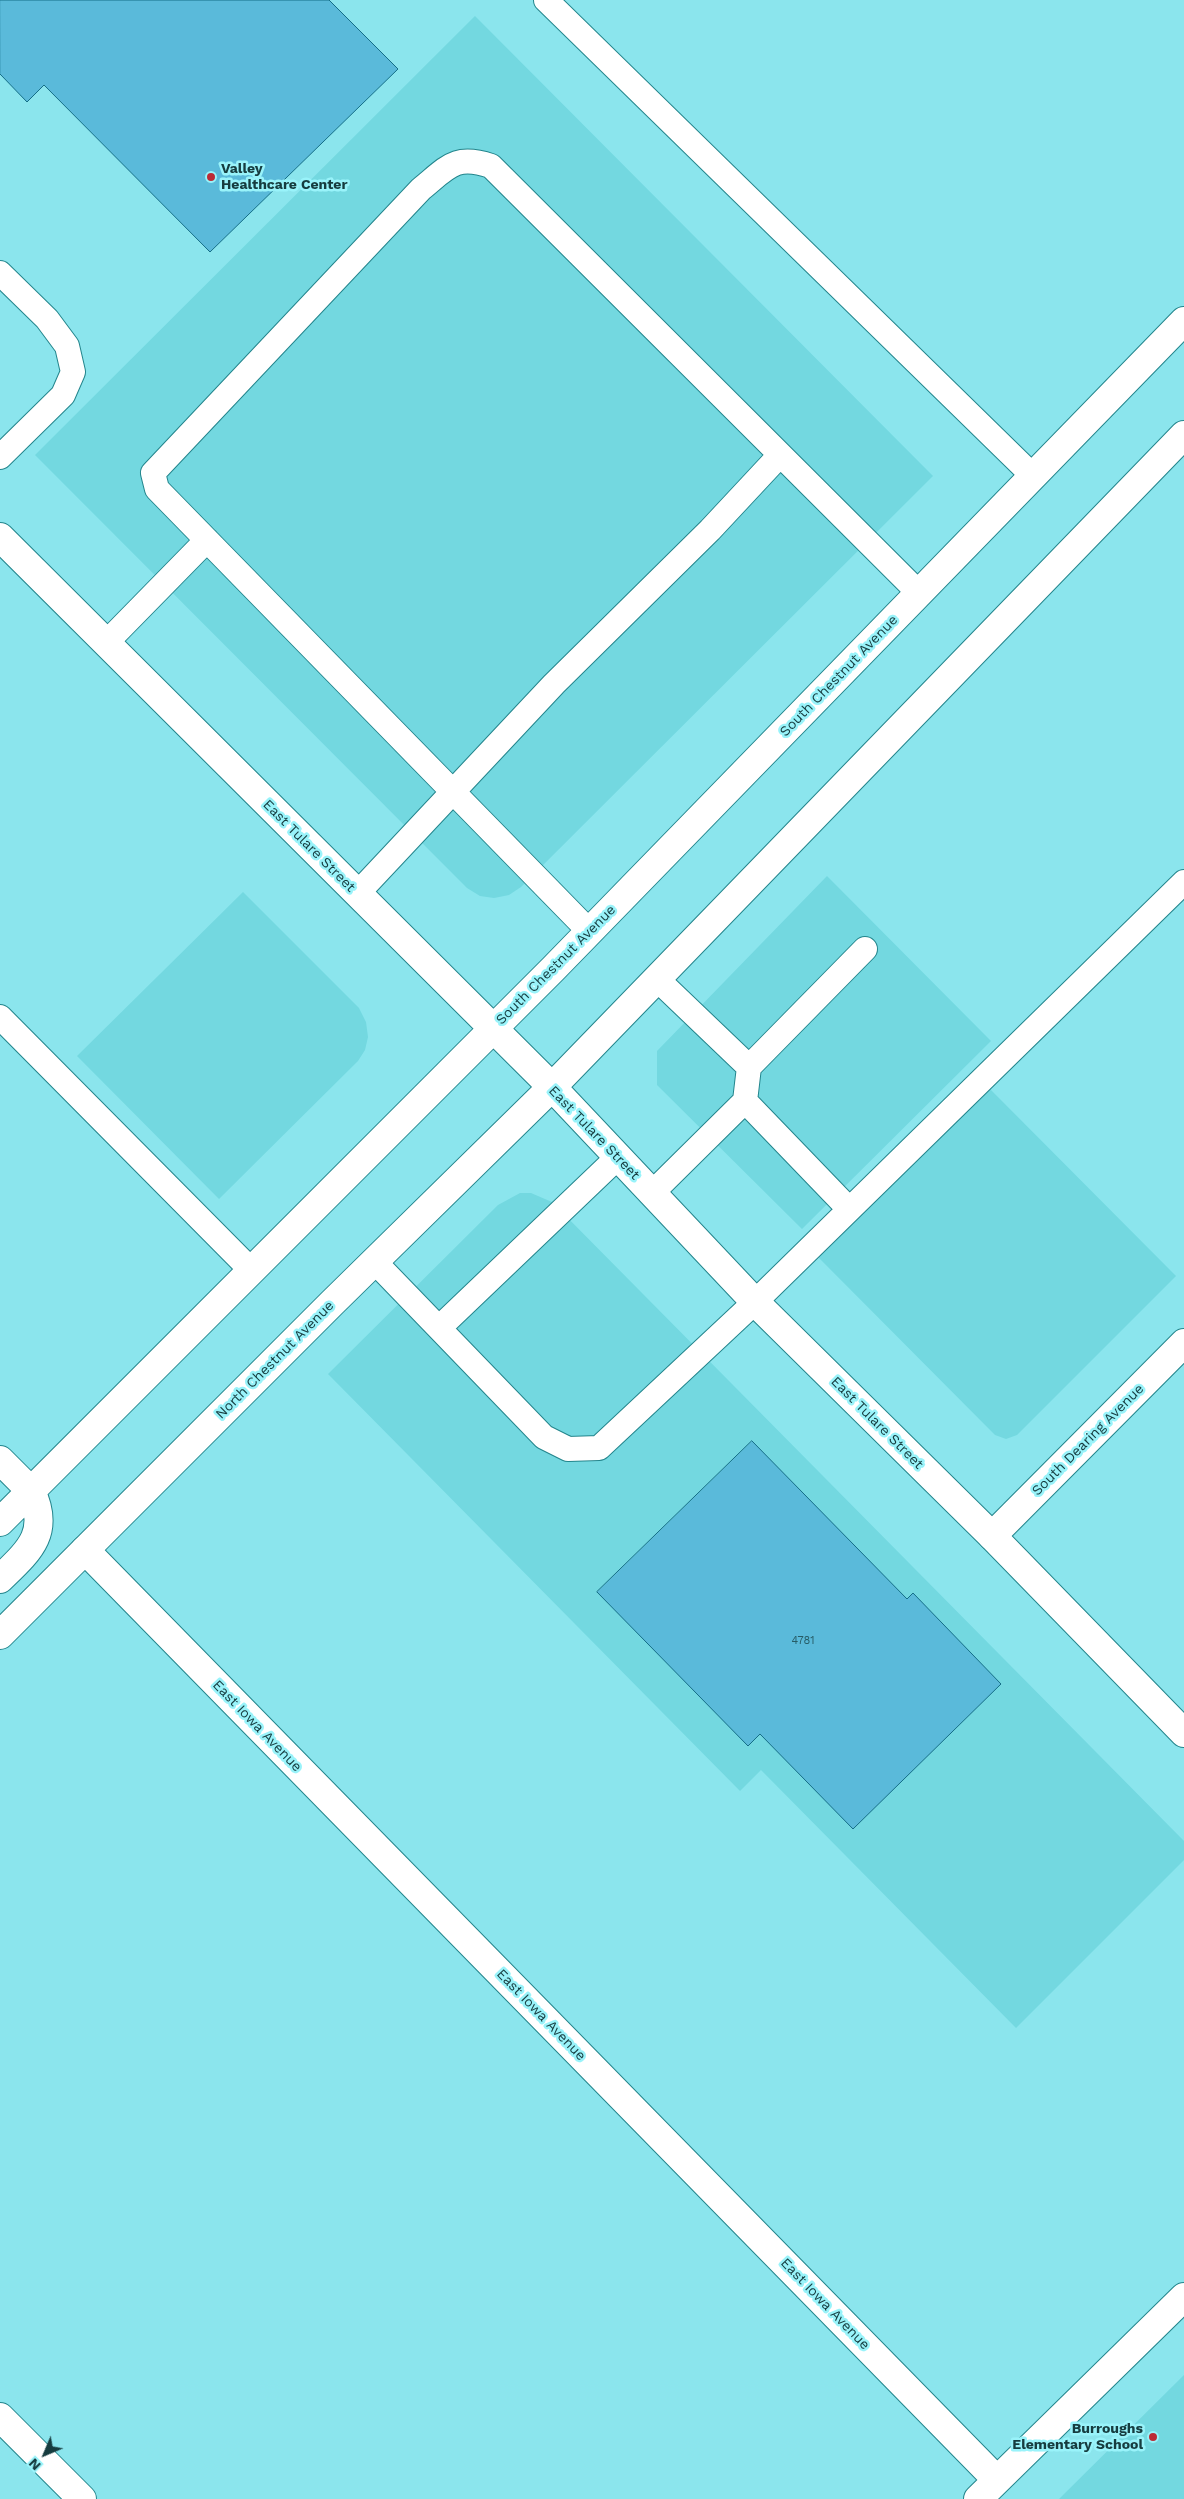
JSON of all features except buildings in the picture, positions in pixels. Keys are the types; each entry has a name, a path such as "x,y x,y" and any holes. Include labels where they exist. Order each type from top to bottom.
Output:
{"main road":[{"name":"South Chestnut Avenue","path":"493,1030 1184,321"},
{"path":"552,1088 1184,435"},
{"name":"East Tulare Street","path":"0,537 552,1088 755,1302 992,1536 1184,1733"},
{"path":"0,1522 493,1030"},
{"name":"North Chestnut Avenue","path":"0,1635 374,1262 552,1088"},
{"name":"South Dearing Avenue","path":"992,1536 1184,1343"},
{"path":"0,1460 31,1492 38,1507 40,1524 36,1538 22,1557 0,1579"},
{"name":"East Iowa Avenue","path":"85,1550 997,2480"},
{"path":"978,2499 1184,2297"},
{"path":"0,2417 82,2499"}],"lane":[{"path":"546,0 1033,476"},
{"path":"590,932 157,489 153,473 421,189 454,162 475,161 491,166 919,593"},
{"path":"0,272 47,319 67,346 73,372 63,395 0,457"},
{"path":"357,894 554,684 710,530 780,455"},
{"path":"106,643 208,540"},
{"path":"374,1262 544,1438 568,1449 599,1448 755,1302 1184,882"},
{"path":"652,1193 745,1101 749,1066 865,949"},
{"path":"657,978 749,1066"},
{"path":"0,1017 252,1271"},
{"path":"745,1101 849,1209"},
{"path":"439,1328 618,1157"}],"shaded area":[{"path":"475,16 933,476 521,887 509,895 494,898 480,896 467,888 35,455"},
{"path":"827,876 991,1041 802,1229 657,1085 657,1051"},
{"path":"243,892 359,1008 366,1022 368,1037 365,1050 358,1061 219,1199 77,1056"},
{"path":"989,1088 1176,1276 1017,1435 1006,1439 995,1435 818,1257"},
{"path":"520,1193 531,1193 552,1202 1184,1841 1184,1860 1016,2028 761,1770 740,1791 328,1374 498,1205"},
{"name":"Burroughs Elementary School","path":"1184,2375 1184,2499 1059,2499"}],"place":[{"name":"Valley Healthcare Center","path":"211,177"},
{"name":"Burroughs Elementary School","path":"1153,2437"}]}
